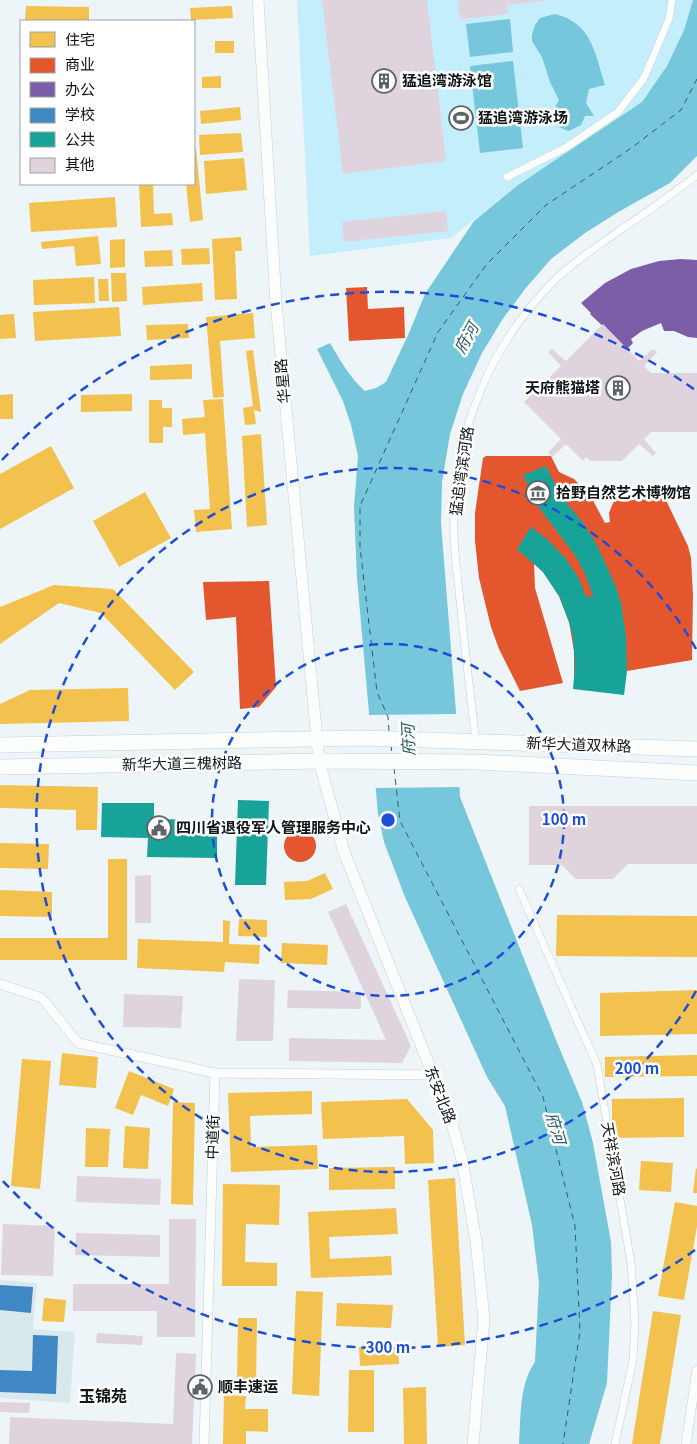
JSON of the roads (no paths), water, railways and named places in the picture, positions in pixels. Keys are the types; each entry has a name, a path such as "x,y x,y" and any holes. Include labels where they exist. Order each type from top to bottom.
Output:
{"main road":[{"name":"新华大道三槐树路","path":"0,745 363,738"},
{"name":"新华大道双林路","path":"363,738 697,749"},
{"name":"新华大道三槐树路","path":"0,767 363,761"},
{"name":"新华大道双林路","path":"363,761 465,762 697,773"}],"street":[{"name":"华星路","path":"258,0 276,303 319,761"},
{"path":"507,177 567,147 618,112 644,78 669,20 672,0"},
{"name":"猛追湾滨河路","path":"468,742 454,531 455,494 470,416 493,363 533,303 560,275 588,253 697,176"},
{"name":"东安北路","path":"319,761 344,852 433,1075 450,1120 462,1160 476,1241 484,1319 473,1444"},
{"name":"天祥滨河路","path":"519,888 596,1064 631,1263 635,1322 633,1360 615,1444"},
{"path":"0,984 42,998 78,1044 215,1073 433,1075"},
{"name":"中道街","path":"204,1444 215,1073"},
{"path":"686,1444 697,1370"}],"water":[{"name":"府河","path":"693,0 697,0 697,156 670,183 585,233 551,259 525,289 502,320 482,353 463,394 450,434 442,482 441,523 456,712 460,797 582,1102 593,1143 611,1242 612,1275 607,1383 589,1444 519,1444 523,1391 535,1362 539,1283 532,1225 505,1106 487,1077 405,897 384,842 378,814 357,578 354,507 358,456 343,401 317,349 330,343 350,375 365,391 376,388 386,382 425,294 474,221 518,185 642,102 667,66 684,30"},
{"path":"555,14 577,24 584,32 595,51 605,85 589,89 586,103 594,116 585,116 581,125 569,131 555,123 553,115 559,100 550,82 542,57 532,41 535,25 540,18"},
{"path":"510,19 513,52 470,57 466,24"},
{"path":"513,61 523,148 480,153 470,66"}],"place":[{"name":"猛追湾游泳馆","path":"384,81"},
{"name":"猛追湾游泳场","path":"461,118"},
{"name":"天府熊猫塔","path":"618,388"},
{"name":"拾野自然艺术博物馆","path":"538,493"},
{"name":"四川省退役军人管理服务中心","path":"159,828"},
{"name":"顺丰速运","path":"200,1387"}],"district":[{"name":"玉锦苑","path":"103,1396"}]}
